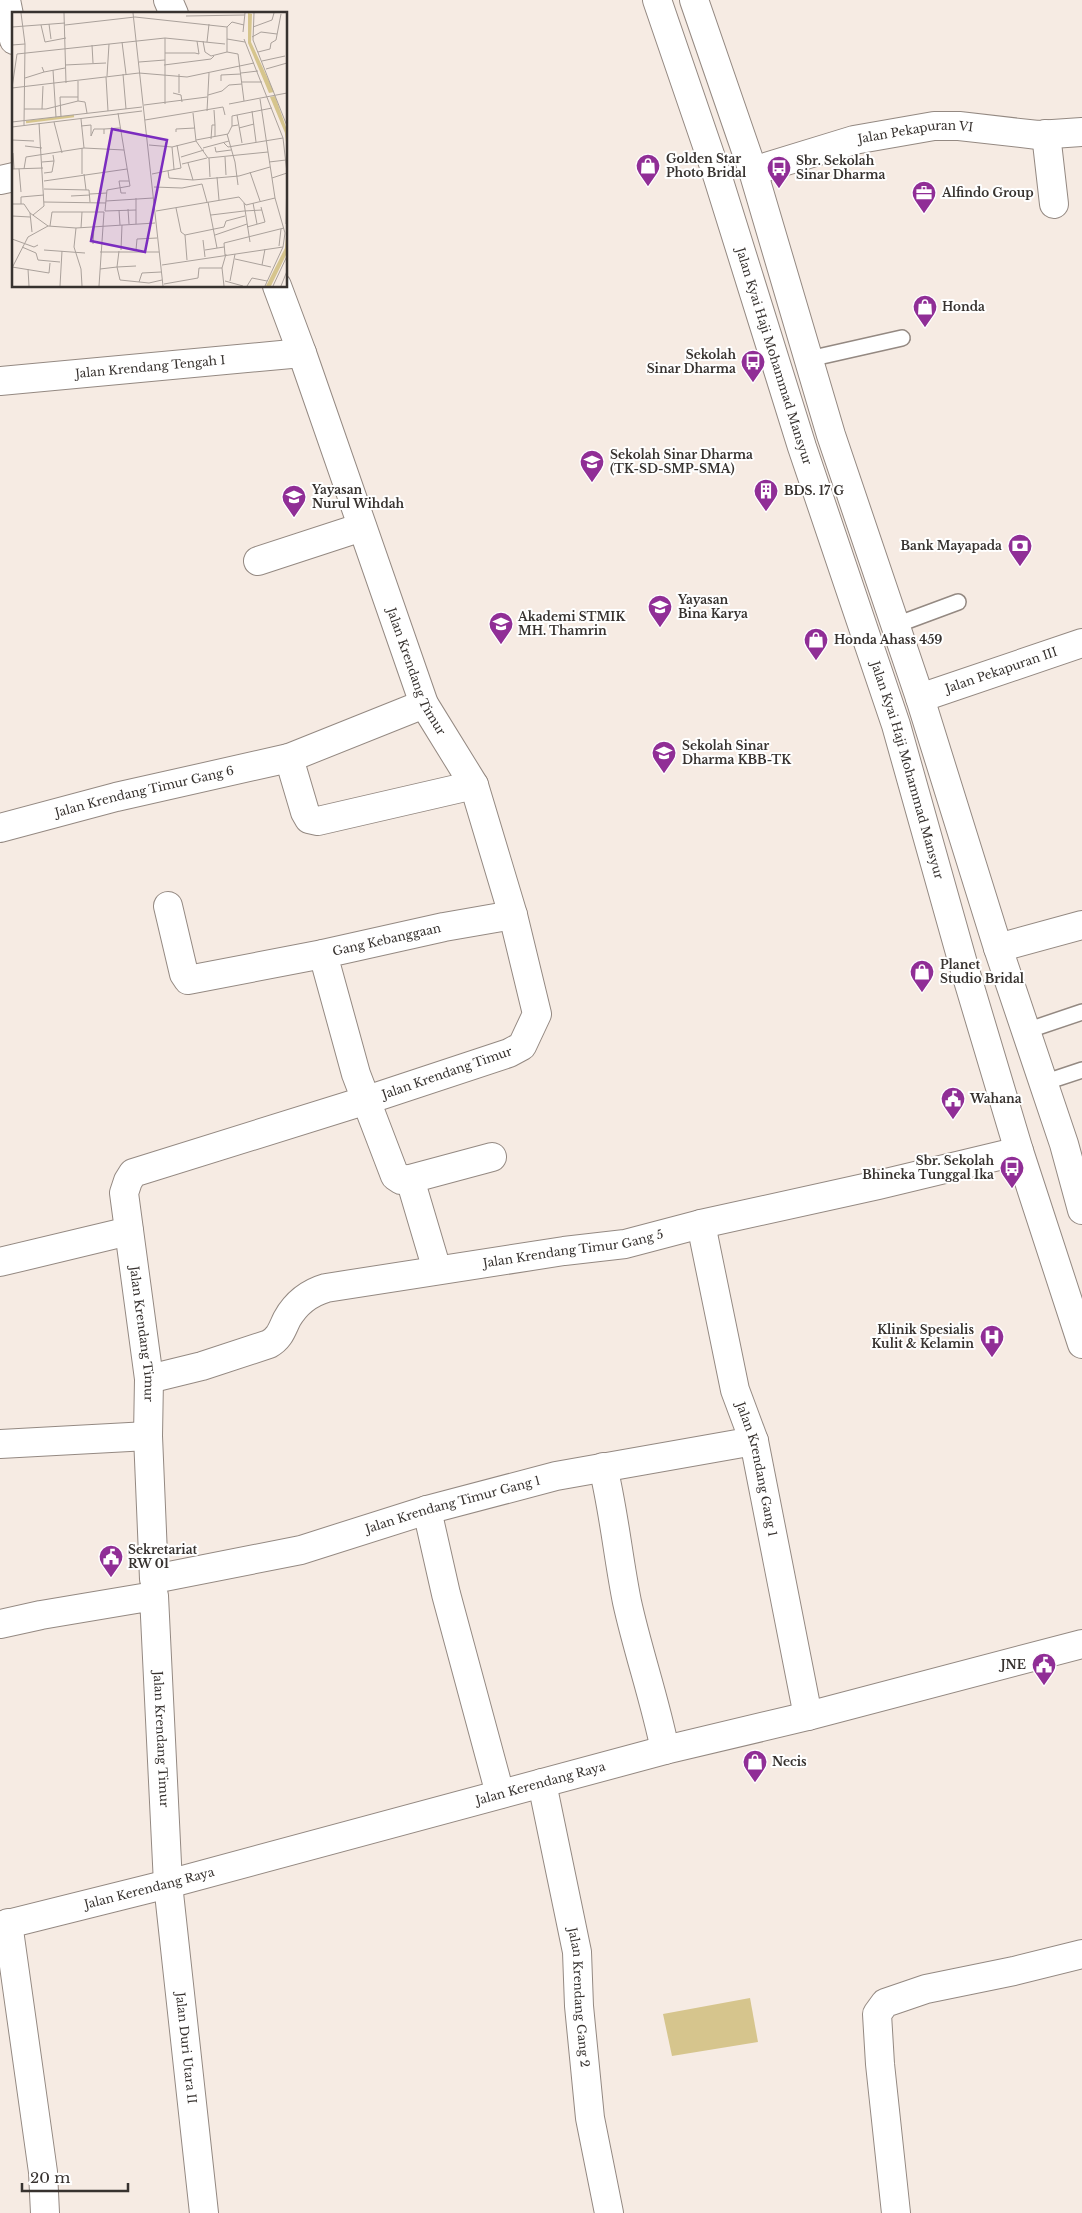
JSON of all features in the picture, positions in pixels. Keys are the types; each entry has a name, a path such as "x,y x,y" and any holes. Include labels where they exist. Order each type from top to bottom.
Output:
{"street":[{"path":"6,0 12,30"},
{"path":"168,0 173,12"},
{"name":"Jalan Kyai Haji Mohammad Mansyur","path":"657,0 718,178 802,446 896,725 1018,1151 1082,1344"},
{"path":"694,0 753,171 831,435 920,698 998,948 1064,1144 1079,1199 1036,1202"},
{"name":"Jalan Pekapuran VI","path":"718,178 753,171 838,144 934,126 959,126 986,130 1046,134 1082,132"},
{"path":"1046,134 1054,204"},
{"path":"746,268 779,258"},
{"name":"Jalan Krendang Timur","path":"168,1884 148,1436 149,1379 124,1194 128,1181 133,1173 367,1100 508,1053 522,1046 537,1014 513,914 474,785 424,704 278,288"},
{"name":"Jalan Krendang Tengah I","path":"0,381 302,353"},
{"path":"258,561 362,527"},
{"name":"Jalan Pekapuran III","path":"920,698 1082,643"},
{"name":"Jalan Krendang Timur Gang 6","path":"0,828 116,797 289,758 424,704"},
{"path":"289,758 304,812 310,819 318,821 474,785"},
{"path":"168,906 184,974 188,980 323,954"},
{"name":"Gang Kebanggaan","path":"410,1179 401,1180 395,1176 356,1074 323,954 513,914"},
{"path":"998,948 1082,925"},
{"name":"Jalan Krendang Timur Gang 5","path":"149,1379 202,1366 270,1344 276,1340 287,1318 298,1303 314,1292 437,1270 625,1244 701,1224 878,1185 1018,1151"},
{"path":"437,1270 410,1179 492,1157"},
{"name":"Jalan Krendang Gang 1","path":"701,1224 735,1390 754,1441 808,1716"},
{"path":"0,1262 129,1231"},
{"path":"0,1444 148,1436"},
{"name":"Jalan Krendang Timur Gang 1","path":"0,1624 309,1548 427,1510 556,1476 754,1441"},
{"path":"603,1467 611,1499 620,1569 639,1652 657,1712 665,1750"},
{"path":"427,1510 446,1594 500,1794"},
{"name":"Jalan Kerendang Raya","path":"4,1924 168,1884 665,1750 808,1716 1082,1644"},
{"name":"Jalan Krendang Gang 2","path":"542,1783 577,1952 579,2006 590,2118 609,2213"},
{"name":"Jalan Duri Utara II","path":"168,1884 204,2213"},
{"path":"4,1924 43,2172 45,2213"},
{"path":"903,2213 896,2213 880,2064 877,2014 884,2003 926,1989 1014,1971 1082,1954"}],"lane":[{"path":"809,359 902,338"},
{"path":"896,625 958,602"},
{"path":"1026,1031 1082,1012"},
{"path":"1043,1083 1082,1070"}],"shaded area":[{"path":"750,1998 758,2042 672,2056 663,2014"}],"place":[{"name":"Golden Star Photo Bridal","path":"648,187"},
{"name":"Sbr. Sekolah Sinar Dharma","path":"779,189"},
{"name":"Alfindo Group","path":"924,214"},
{"name":"Honda","path":"925,328"},
{"name":"Sekolah Sinar Dharma","path":"753,383"},
{"name":"Sekolah Sinar Dharma (TK-SD-SMP-SMA)","path":"592,483"},
{"name":"BDS. 17 G","path":"766,512"},
{"name":"Yayasan Nurul Wihdah","path":"294,518"},
{"name":"Bank Mayapada","path":"1020,567"},
{"name":"Yayasan Bina Karya","path":"660,628"},
{"name":"Akademi STMIK MH. Thamrin","path":"501,645"},
{"name":"Honda Ahass 459","path":"816,661"},
{"name":"Sekolah Sinar Dharma KBB-TK","path":"664,774"},
{"name":"Planet Studio Bridal","path":"922,993"},
{"name":"Wahana","path":"953,1120"},
{"name":"Sbr. Sekolah Bhineka Tunggal Ika","path":"1012,1189"},
{"name":"Klinik Spesialis Kulit & Kelamin","path":"992,1358"},
{"name":"Sekretariat RW 01","path":"111,1578"},
{"name":"JNE","path":"1044,1686"},
{"name":"Necis","path":"755,1783"}]}
